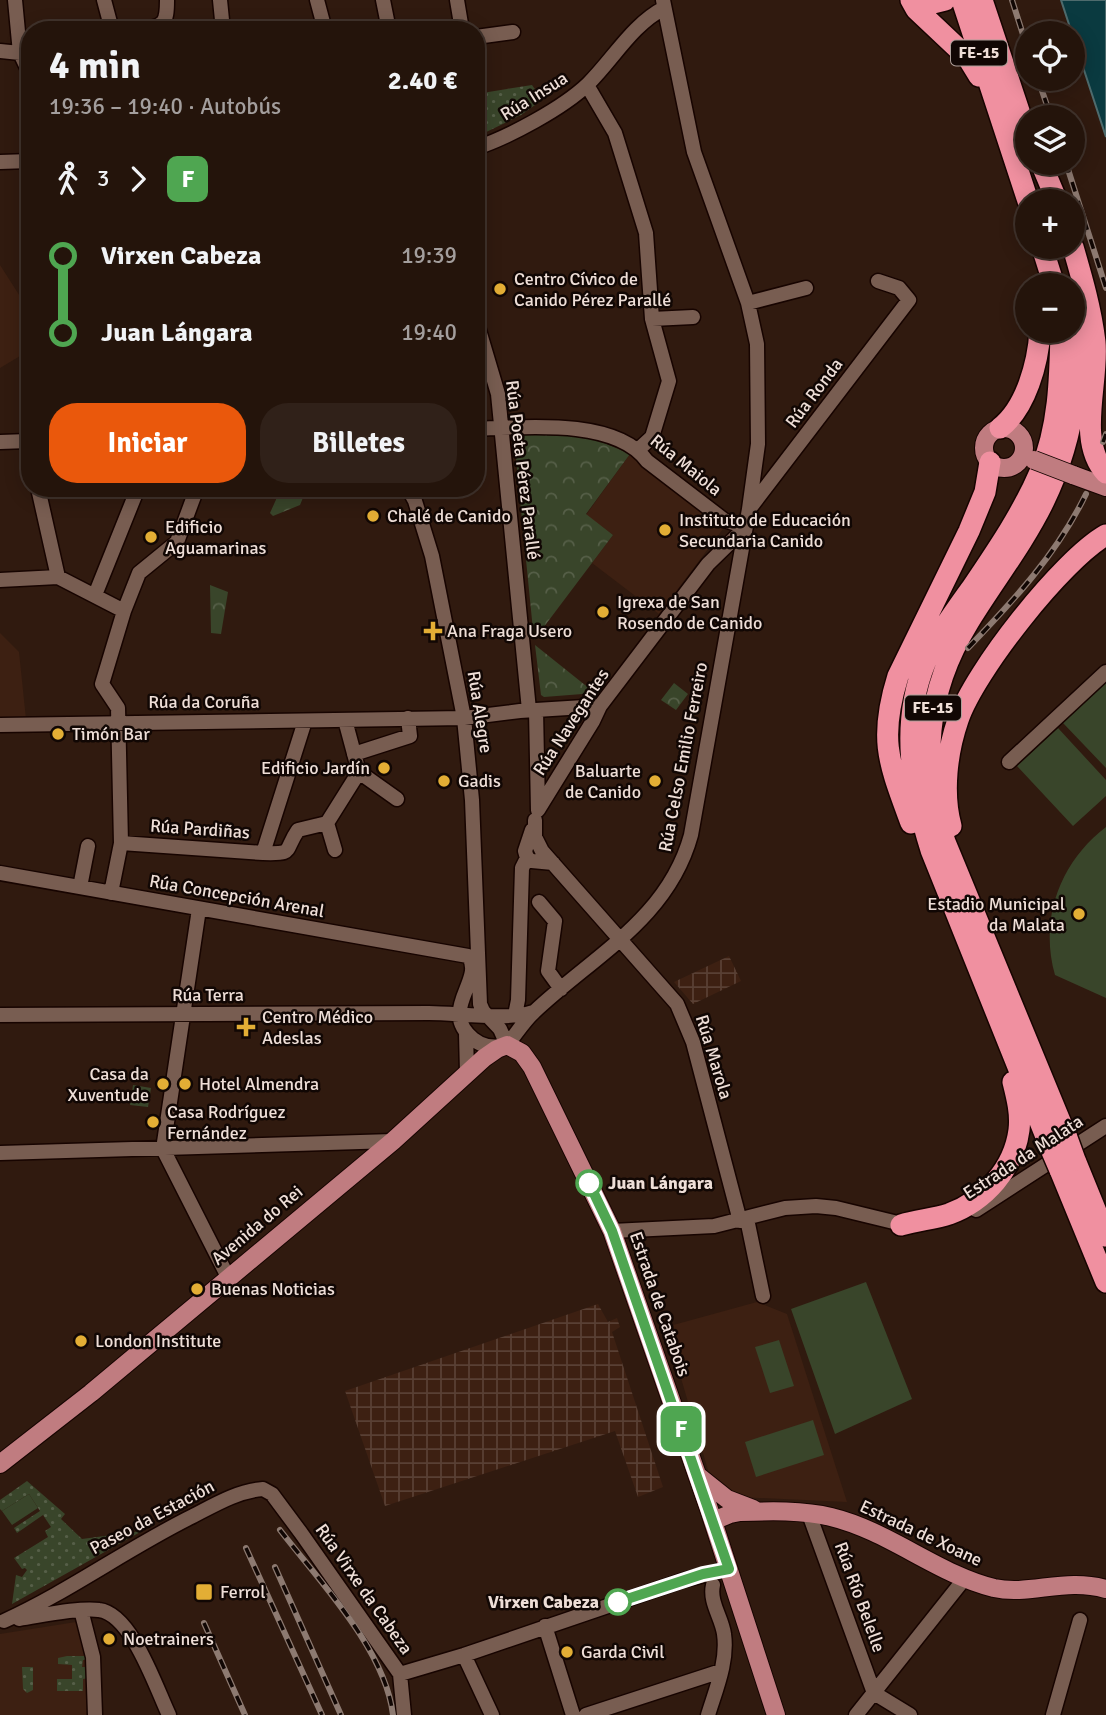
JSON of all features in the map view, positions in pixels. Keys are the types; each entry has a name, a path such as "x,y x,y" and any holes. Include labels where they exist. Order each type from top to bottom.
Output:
{"highway":[{"path":"911,0 916,9 968,58 996,106"},
{"path":"924,0 933,3 945,0"},
{"name":"FE-15","path":"962,0 1023,189"},
{"name":"FE-15","path":"982,0 1018,105"},
{"path":"1076,259 1091,318 1096,352 1091,442 1094,455 1106,473"},
{"path":"1000,428 1014,414 1025,390 1035,365 1038,343"},
{"name":"FE-15","path":"1059,1143 1011,1052 931,850 910,763 914,706 925,663 1018,515 1041,469 1054,426 1060,392 1061,343"},
{"name":"FE-15","path":"1076,343 1078,369 1069,432 1062,454 1045,500 1027,533 967,623 944,668 932,714 929,764 935,811 945,842 977,918 1067,1165 1106,1282"},
{"path":"966,939 948,908 906,811 887,744 887,720 898,676 985,492 990,462"},
{"path":"977,918 975,900 950,822 947,786 949,754 958,719 974,686 1043,593 1087,547 1106,535"},
{"path":"901,1225 963,1208 978,1199 1005,1167 1016,1146 1019,1129 1011,1052"},
{"name":"FE-15","path":"1067,1165 1106,1236"}],"main road":[{"path":"1028,457 1008,467 995,466 984,452 985,439 1000,428 1012,429 1021,437 1028,457 1106,487"},
{"name":"Avenida do Rei","path":"0,1464 393,1140 491,1052 507,1045"},
{"name":"Estrada de Catabois","path":"507,1045 522,1053 532,1067 612,1231 729,1569 776,1715"},
{"path":"0,1451 19,1442 29,1442"},
{"path":"697,1475 727,1499 760,1511"},
{"path":"727,1499 714,1501 710,1513 760,1511"},
{"name":"Estrada de Xoane","path":"760,1511 832,1517 858,1526 965,1578 996,1588 1081,1583 1106,1589"}],"street":[{"path":"15,0 21,32"},
{"path":"104,0 110,21"},
{"path":"165,21 167,0"},
{"path":"220,0 222,21"},
{"path":"317,0 323,21"},
{"path":"383,0 387,21"},
{"path":"457,0 460,21"},
{"name":"Rúa Insua","path":"485,146 556,108 587,85 646,18 664,4"},
{"name":"Rúa Celso Emilio Ferreiro","path":"507,1045 533,1012 645,917 665,893 679,869 687,848 749,509 758,444 757,344 748,303 694,152 664,4"},
{"path":"485,36 513,32"},
{"path":"0,51 21,53"},
{"path":"587,85 615,133 646,233 652,319 669,381 652,437 639,449"},
{"path":"0,162 21,161"},
{"name":"Rúa Ronda","path":"749,509 909,300 899,288 878,281"},
{"path":"748,303 806,288"},
{"path":"652,319 693,317"},
{"name":"Rúa Poeta Pérez Parallé","path":"485,350 498,394 498,428 529,710"},
{"name":"Rúa Poeta Pérez Parallé","path":"485,382 498,428"},
{"name":"Rúa Maiola","path":"485,429 565,427 612,437 639,449 647,461 724,520 746,527"},
{"path":"0,442 21,445"},
{"path":"40,497 58,577"},
{"path":"95,595 134,497"},
{"path":"111,893 121,843 118,708 102,684 138,573 177,542 194,497"},
{"name":"Rúa Alegre","path":"413,497 432,556 464,718 472,800 474,952 480,1004 487,1016"},
{"name":"Rúa Navegantes","path":"536,815 600,706 708,564 746,527"},
{"path":"0,580 58,577 124,611"},
{"path":"1009,762 1106,672"},
{"name":"Rúa da Coruña","path":"0,725 464,718 529,710 600,706"},
{"name":"Rúa Navegantes","path":"515,1015 518,1000 522,868 534,852 536,815 529,710"},
{"path":"354,754 410,736 408,719"},
{"path":"345,720 359,772 397,799"},
{"name":"Rúa Pardiñas","path":"121,843 263,853 306,721"},
{"path":"263,853 282,854 291,848 298,830 327,823 359,772"},
{"path":"327,823 335,850"},
{"path":"80,887 88,846"},
{"name":"Rúa Marola","path":"534,852 553,863 677,1004 693,1042 763,1296"},
{"name":"Rúa Concepción Arenal","path":"0,873 199,909 474,952"},
{"path":"538,902 555,921 548,971 561,989"},
{"path":"199,909 163,1149 228,1277"},
{"path":"474,952 459,1015 460,1026 484,1046 507,1045 499,1029 487,1016"},
{"name":"Rúa Celso Emilio Ferreiro","path":"487,1016 533,1012"},
{"name":"Rúa Terra","path":"0,1015 487,1016"},
{"path":"466,1033 467,1073"},
{"name":"Estrada da Malata","path":"612,1231 714,1226 785,1208 816,1206 901,1225 930,1227 960,1219 1106,1126"},
{"path":"0,1153 393,1140"},
{"name":"Paseo da Estación","path":"2,1621 64,1590 157,1534 239,1493 263,1489"},
{"name":"Rúa Virxe da Cabeza","path":"263,1489 272,1494 301,1533 400,1674 684,1580 729,1569"},
{"name":"Rúa Río Belelle","path":"809,1514 874,1693"},
{"path":"856,1715 965,1578"},
{"path":"684,1580 713,1585 738,1600"},
{"path":"708,1715 724,1654 724,1632 711,1590 713,1585"},
{"path":"64,1590 66,1604 81,1610"},
{"path":"2,1621 81,1610 99,1609 111,1614 136,1644 169,1715"},
{"path":"81,1610 93,1657 95,1715"},
{"path":"1053,1715 1080,1620"},
{"path":"545,1626 573,1715"},
{"path":"464,1655 492,1715"},
{"path":"586,1715 721,1671"},
{"path":"400,1674 404,1715"},
{"path":"874,1693 910,1715"}],"shaded area":[{"path":"0,265 21,298 21,355 0,368"},
{"name":"Instituto de Educación Secundaria Canido","path":"630,454 726,525 659,614 592,563 613,535 586,515"},
{"path":"0,633 19,652 26,719 0,720"},
{"path":"729,956 741,981 693,1004 674,982"},
{"path":"757,1302 787,1314 847,1502 739,1497 710,1477 666,1327"},
{"path":"598,1304 608,1322 617,1318 620,1327 612,1332 663,1487 638,1497 615,1431 385,1506 345,1391"},
{"path":"76,1622 80,1624 88,1660 89,1715 0,1715 0,1634"}],"green space":[{"path":"532,85 542,100 521,115 485,133 485,93"},
{"path":"555,434 597,440 630,454 586,514 613,535 534,640 514,439 518,435"},
{"path":"277,497 303,497 300,505 273,516 270,513"},
{"path":"210,585 228,592 221,634 211,633"},
{"path":"535,645 595,693 544,697 541,695"},
{"path":"1106,682 1106,768 1063,723"},
{"path":"674,683 688,694 676,710 661,700"},
{"path":"1058,728 1106,780 1106,796 1073,826 1017,766"},
{"name":"Estadio Municipal da Malata","path":"1106,827 1106,998 1055,975 1050,933 1057,893 1065,874 1076,857"},
{"path":"133,1085 151,1088 148,1107 130,1105"},
{"path":"866,1282 912,1399 835,1434 791,1309"},
{"path":"779,1340 794,1386 770,1393 755,1347"},
{"path":"813,1420 824,1455 756,1477 745,1442"},
{"path":"27,1481 65,1514 61,1519 82,1539 142,1531 12,1604 16,1575 22,1577 27,1570 22,1569 14,1558 48,1537 45,1531 51,1527 43,1515 17,1533 14,1528 40,1511 29,1494 2,1511 0,1509 0,1500"},
{"path":"29,1494 38,1508 12,1525 2,1511"},
{"path":"87,1656 88,1660 83,1660 82,1667 88,1667 88,1678 83,1679 83,1691 57,1691 57,1679 72,1679 72,1665 58,1664 58,1658"},
{"path":"22,1667 33,1667 33,1690 27,1693 23,1689"}],"water":[{"path":"1061,0 1106,0 1106,137 1085,73 1085,21 1068,21"}],"railway":[{"path":"1012,0 1019,21"},
{"path":"1042,91 1047,105"},
{"path":"1070,175 1106,288"},
{"path":"1103,442 1106,434"},
{"path":"968,648 1018,594 1048,556 1086,494"},
{"path":"280,1530 364,1641 378,1666 393,1715"},
{"path":"246,1548 322,1715"},
{"path":"275,1567 341,1715"},
{"path":"204,1623 245,1715"}],"bus line":[{"name":"F","path":"589,1183 612,1231 729,1569 703,1574 618,1602"}],"place":[{"name":"Centro Cívico de Canido Pérez Parallé","path":"500,289"},
{"name":"Chalé de Canido","path":"373,516"},
{"name":"Instituto de Educación Secundaria Canido","path":"665,530"},
{"name":"Edificio Aguamarinas","path":"151,537"},
{"name":"Igrexa de San Rosendo de Canido","path":"603,612"},
{"name":"Ana Fraga Usero","path":"433,631"},
{"name":"Timón Bar","path":"58,734"},
{"name":"Edificio Jardín","path":"384,768"},
{"name":"Gadis","path":"444,781"},
{"name":"Baluarte de Canido","path":"655,781"},
{"name":"Estadio Municipal da Malata","path":"1079,914"},
{"name":"Centro Médico Adeslas","path":"246,1027"},
{"name":"Casa da Xuventude","path":"163,1084"},
{"name":"Hotel Almendra","path":"185,1084"},
{"name":"Casa Rodríguez Fernández","path":"153,1122"},
{"name":"Juan Lángara","path":"589,1183"},
{"name":"Buenas Noticias","path":"197,1289"},
{"name":"London Institute","path":"81,1341"},
{"name":"Ferrol","path":"204,1592"},
{"name":"Virxen Cabeza","path":"618,1602"},
{"name":"Noetrainers","path":"109,1639"},
{"name":"Garda Civil","path":"567,1652"}]}
